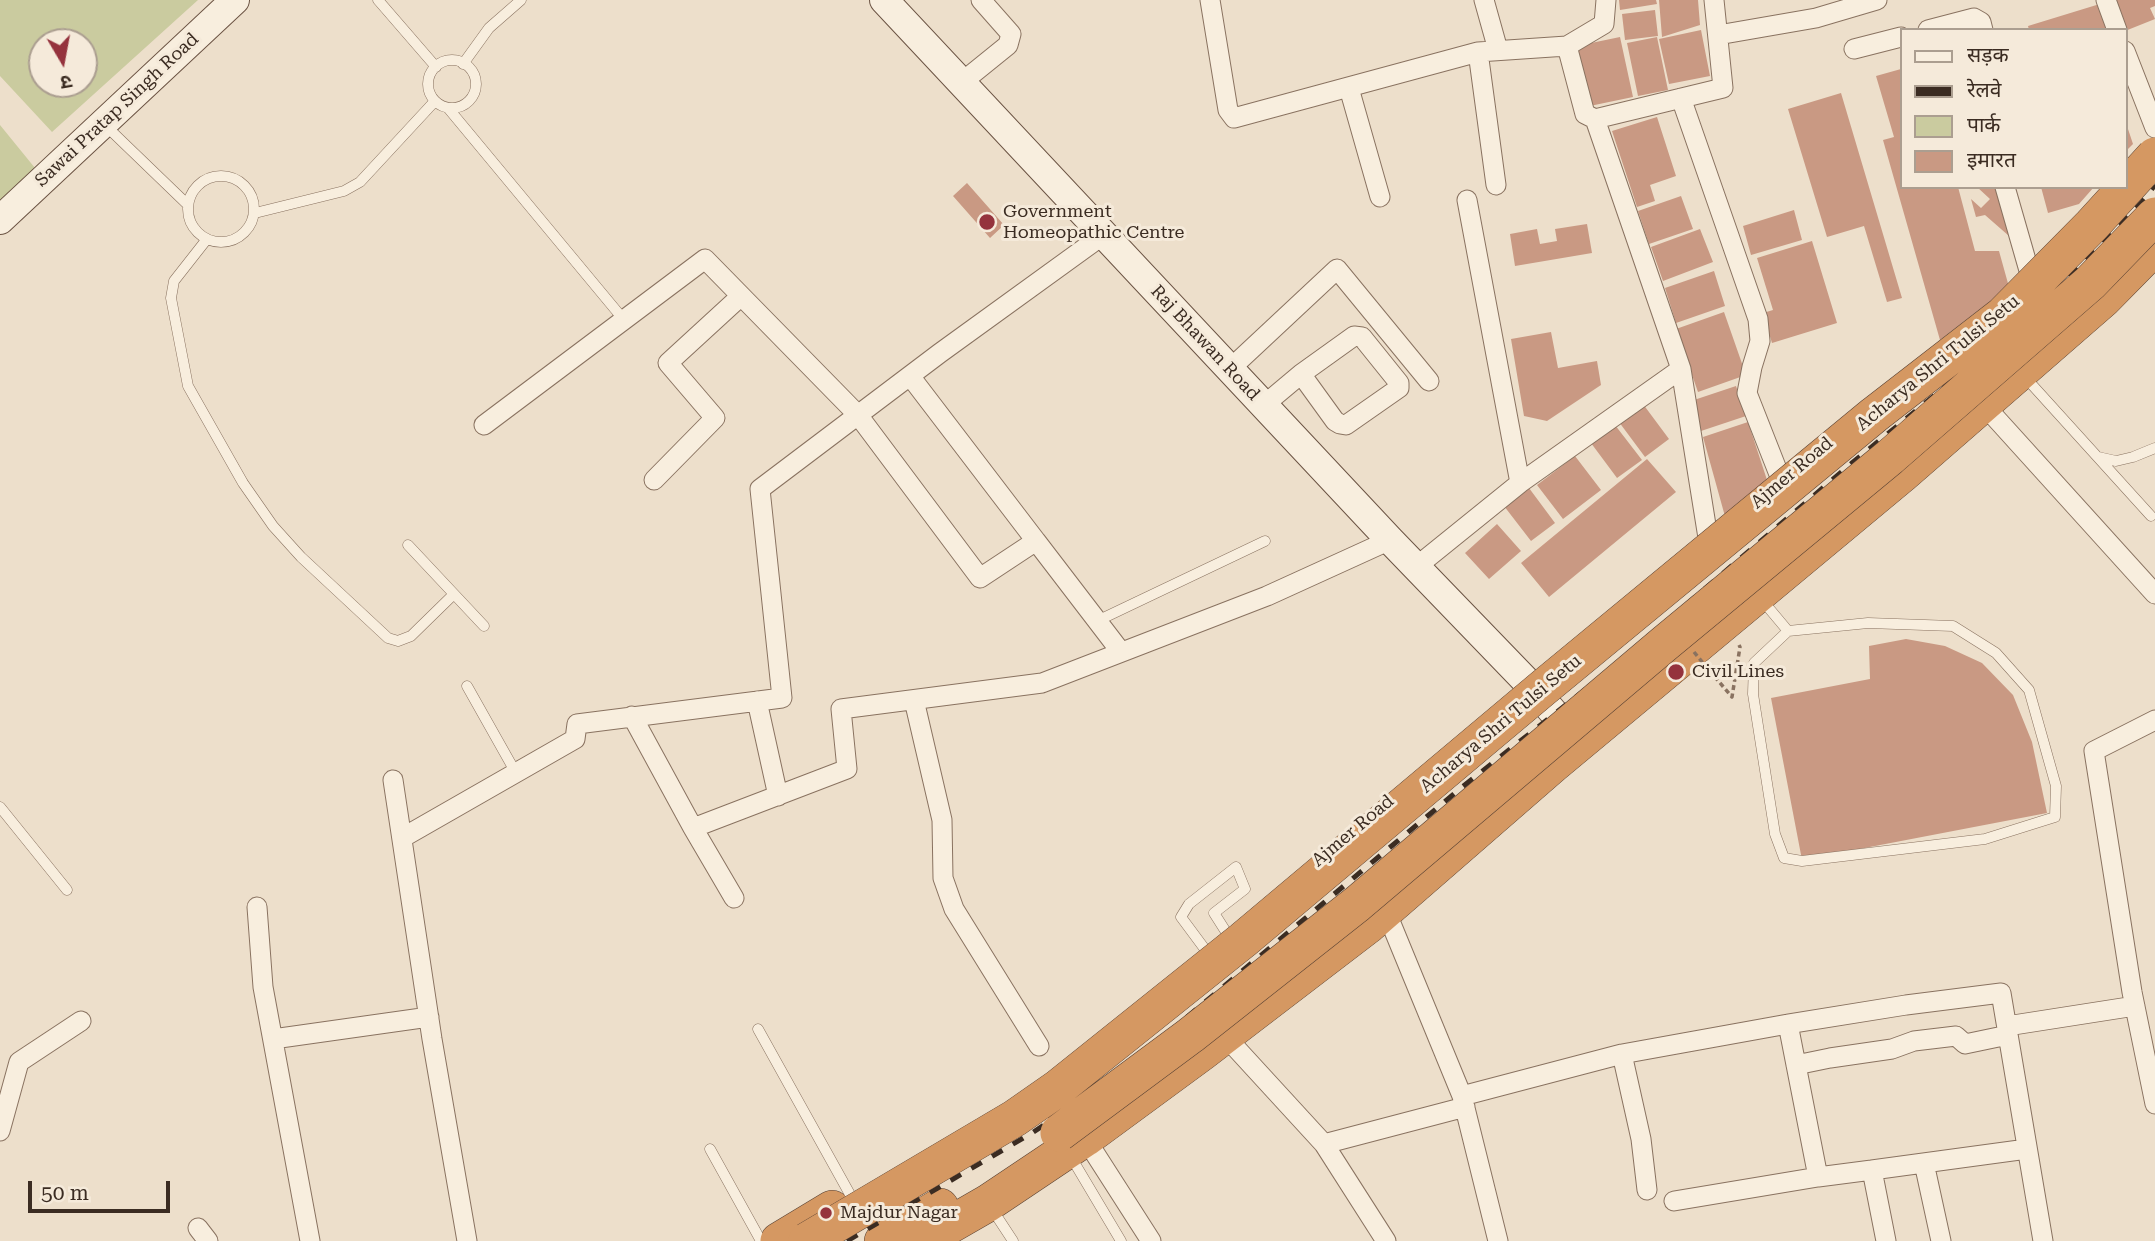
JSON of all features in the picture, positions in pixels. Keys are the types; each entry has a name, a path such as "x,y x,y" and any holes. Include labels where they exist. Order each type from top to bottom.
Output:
{"highway":[{"path":"2127,176 2155,145"},
{"name":"Acharya Shri Tulsi Setu","path":"2127,187 2155,156"},
{"name":"Ajmer Road","path":"779,1241 843,1216 1046,1079 1218,944 1529,684 1709,544 1866,410 1981,320 2091,217 2115,189"},
{"name":"Acharya Shri Tulsi Setu","path":"807,1241 1015,1118 1058,1088 1232,949 1874,415 2003,315 2125,189"},
{"name":"Acharya Shri Tulsi Setu","path":"883,1241 1059,1133 1191,1035 1357,904 1664,643 1890,457 2090,283 2155,216"},
{"path":"922,1241 988,1203 1076,1144 1368,925 1580,742 1983,404 2103,299 2155,246"}],"street":[{"name":"Sawai Pratap Singh Road","path":"0,220 235,0"},
{"name":"Raj Bhawan Road","path":"884,0 1390,540 1529,684 1580,742"},
{"path":"961,83 1008,45 1011,34 981,0"},
{"path":"1210,0 1228,110 1234,118 1488,51 1567,46 1604,24 1606,0"},
{"path":"1484,0 1496,185"},
{"path":"1567,46 1584,114 1595,119 1723,88 1714,0"},
{"path":"1718,35 1816,18 1877,0"},
{"path":"2106,0 2116,28"},
{"path":"1936,28 1974,18 1981,22 1982,28"},
{"path":"1854,50 1899,38"},
{"path":"2127,56 2155,128"},
{"path":"1349,88 1380,197"},
{"path":"1681,98 1758,319 1760,341 1747,393 1782,482"},
{"path":"1595,119 1681,369 1709,544"},
{"path":"2006,189 2030,274"},
{"path":"1467,200 1520,483"},
{"path":"402,838 575,739 577,723 782,698 760,489 1104,234"},
{"path":"484,425 705,259 858,415 979,578 1036,541"},
{"path":"1230,369 1337,269 1429,381"},
{"path":"654,480 715,418 668,363 741,296"},
{"path":"1264,405 1301,374 1354,336 1362,337 1399,383 1399,388 1346,425 1335,421 1301,374"},
{"path":"1416,567 1520,483 1681,369"},
{"path":"910,376 1121,652"},
{"path":"1983,404 2155,594"},
{"path":"693,828 847,769 841,709 1042,683 1267,596 1390,540"},
{"path":"914,700 942,820 943,878 954,909 1039,1046"},
{"path":"757,701 778,796"},
{"path":"632,716 734,898"},
{"path":"2155,720 2094,751 2135,1006 2155,1104"},
{"path":"393,780 467,1241"},
{"path":"257,907 263,987 310,1241"},
{"path":"1382,911 1390,921 1464,1101 1498,1241"},
{"path":"1324,1144 1622,1054 1787,1024 2001,993 2043,1241"},
{"path":"1796,1065 1892,1049 1914,1041 1956,1036 1965,1044 2007,1031 2135,1006"},
{"path":"273,1039 429,1017"},
{"path":"0,1131 19,1062 81,1021"},
{"path":"1787,1024 1818,1177"},
{"path":"1224,1035 1324,1144 1386,1241"},
{"path":"1622,1054 1641,1139 1647,1190"},
{"path":"1076,1144 1151,1241"},
{"path":"1674,1201 1818,1177 2027,1149"},
{"path":"1924,1163 1941,1241"},
{"path":"1871,1170 1886,1241"}],"lane":[{"path":"378,0 436,68"},
{"path":"463,64 489,28 521,0"},
{"path":"449,61 463,64 474,74 476,88 468,103 462,107 448,107 435,101 431,95 429,80 436,68 449,61"},
{"path":"255,213 344,191 360,182 435,101"},
{"path":"448,107 624,320"},
{"path":"103,124 188,205"},
{"path":"226,176 244,184 254,202 255,213 246,232 228,242 207,239 192,225 188,205 197,186 205,180 226,176"},
{"path":"207,239 174,281 171,298 188,386 250,494 273,526 301,557 388,638 398,641 411,636 454,594"},
{"path":"2020,371 2151,516"},
{"path":"2098,457 2116,461 2155,448"},
{"path":"1097,621 1265,541"},
{"path":"408,545 484,626"},
{"path":"1757,594 1788,631"},
{"path":"1868,623 1953,626 1996,653 2029,690 2056,786 2055,817 1985,839 1835,858 1802,861 1784,858 1775,834 1753,694 1754,663 1788,631 1868,623"},
{"path":"467,686 516,773"},
{"path":"0,807 67,890"},
{"path":"1236,867 1245,889 1214,913 1218,944 1181,917 1189,904 1236,867"},
{"path":"758,1029 843,1216"},
{"path":"1076,1144 1121,1241"},
{"path":"710,1149 761,1241"},
{"path":"988,1203 1013,1241"}],"path":[{"path":"1703,663 1732,698 1741,647 1720,624"}],"green space":[{"path":"0,0 198,0 98,90 98,28 28,28 28,98 90,98 52,132 0,76"},
{"path":"0,125 35,168 0,201"}],"building":[{"path":"1619,0 1656,0 1657,4 1620,10"},
{"path":"1659,0 1698,0 1700,25 1662,37"},
{"path":"2109,0 2155,0 2155,6 2150,8 2155,19 2127,30"},
{"path":"2103,3 2110,28 2028,28"},
{"path":"1655,10 1658,36 1625,40 1622,14"},
{"path":"1701,30 1710,76 1669,84 1659,39"},
{"path":"1620,37 1633,97 1585,107 1572,47"},
{"path":"1657,37 1668,90 1638,96 1627,43"},
{"path":"1899,70 1899,189 1959,189 1975,251 1999,251 2009,287 1940,340 1883,140 1894,137 1876,76"},
{"path":"1841,93 1902,298 1887,302 1864,226 1827,237 1788,109"},
{"path":"1657,117 1676,176 1650,185 1655,201 1637,207 1612,131"},
{"path":"2127,126 2133,144 2127,150"},
{"path":"967,183 1004,225 990,238 953,196"},
{"path":"1979,189 2012,189 2009,236 1985,215 1976,217 1971,199 1981,208 1990,199"},
{"path":"2042,189 2092,189 2079,204 2048,213"},
{"path":"1681,196 1693,229 1649,244 1638,211"},
{"path":"1794,210 1802,240 1751,255 1743,226"},
{"path":"1587,224 1592,253 1515,266 1510,234 1537,229 1540,244 1557,241 1555,229"},
{"path":"1700,229 1713,262 1663,281 1651,247"},
{"path":"1812,241 1837,323 1772,343 1763,313 1773,310 1757,258"},
{"path":"1714,271 1725,306 1676,323 1665,288"},
{"path":"1724,312 1746,375 1698,392 1676,329"},
{"path":"1551,332 1558,368 1597,361 1601,385 1547,421 1524,416 1511,339"},
{"path":"1736,386 1746,416 1701,431 1691,401"},
{"path":"1643,404 1669,439 1645,457 1619,422"},
{"path":"1748,422 1768,483 1726,520 1703,437"},
{"path":"1615,425 1642,460 1617,478 1591,443"},
{"path":"1575,456 1601,490 1563,519 1537,485"},
{"path":"1647,459 1676,492 1549,597 1521,563"},
{"path":"1529,488 1555,523 1531,541 1504,506"},
{"path":"1497,524 1521,551 1489,579 1465,553"},
{"path":"1906,639 1945,646 1982,663 2013,695 2032,742 2047,813 1802,860 1771,698 1870,679 1869,646"}],"railway":[{"path":"821,1241 909,1190 1099,1071 2007,320 2155,169"},
{"path":"847,1241 1032,1133 1113,1079 1461,788 1610,670 1852,463 2012,332 2142,202 2155,185"}],"place":[{"name":"Government Homeopathic Centre","path":"987,222"},
{"name":"Civil Lines","path":"1676,672"},
{"name":"Majdur Nagar","path":"826,1213"}]}
